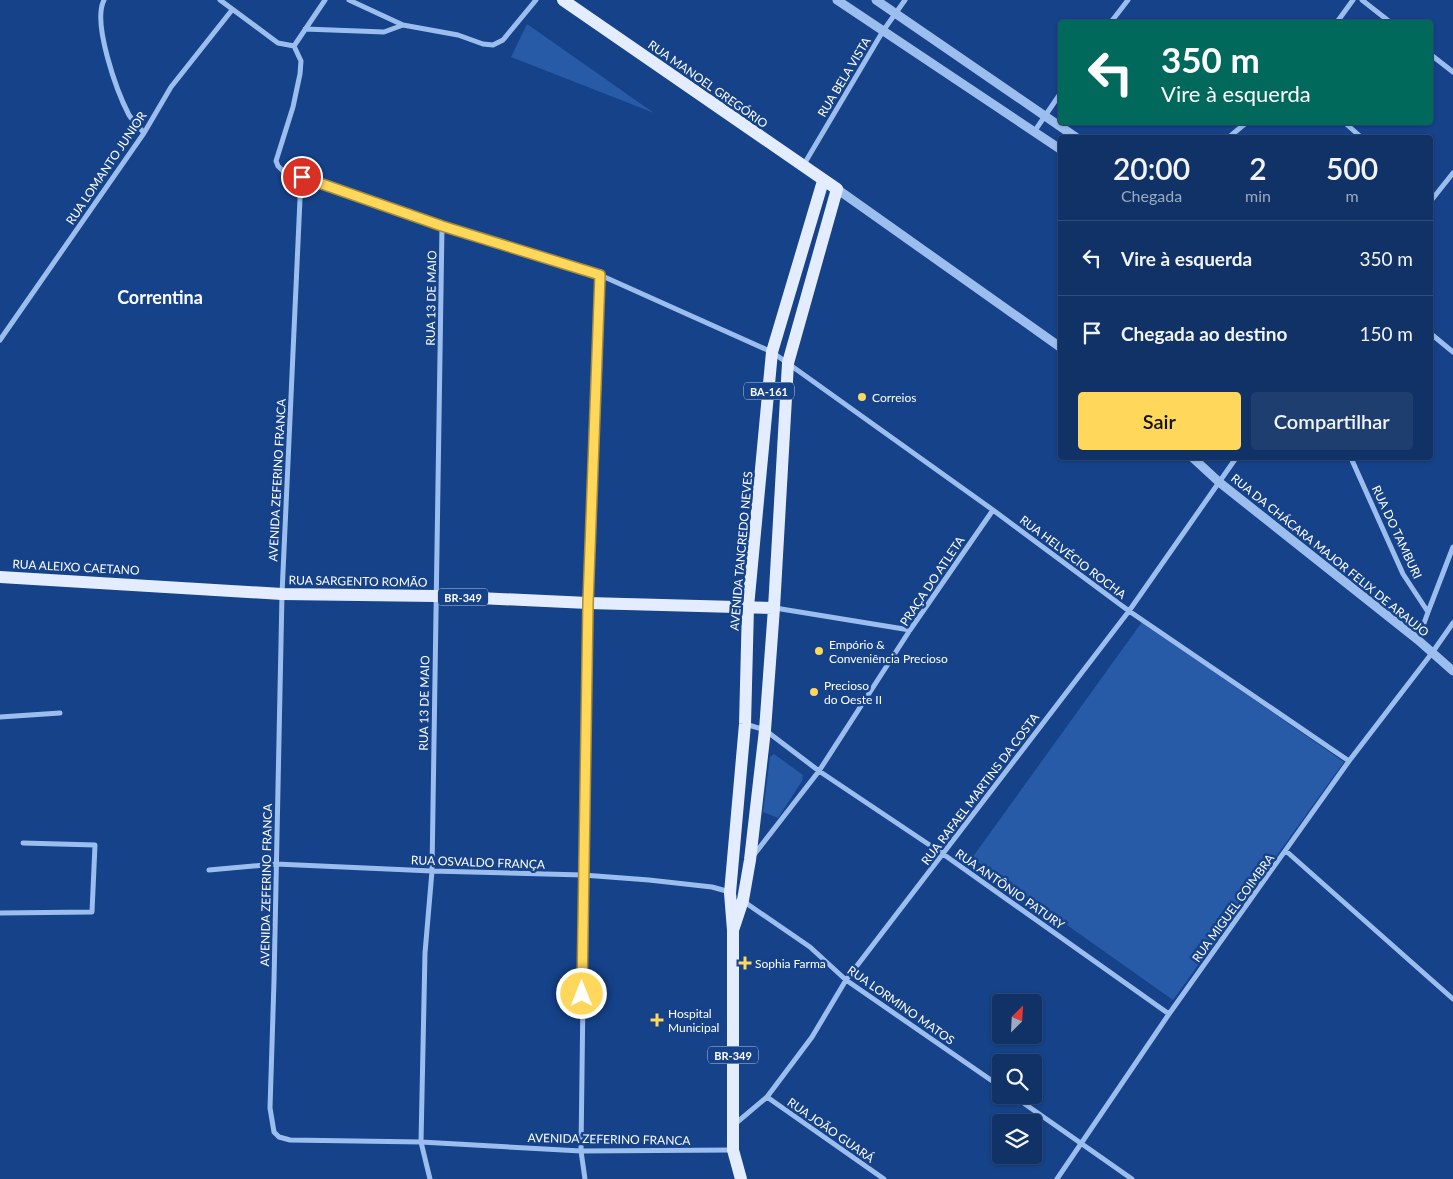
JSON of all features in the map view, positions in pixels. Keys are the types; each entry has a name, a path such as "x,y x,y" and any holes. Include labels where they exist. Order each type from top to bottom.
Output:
{"main road":[{"name":"RUA MANOEL GREGÓRIO","path":"563,0 837,189"},
{"name":"AVENIDA TANCREDO NEVES","path":"740,1179 733,1150 732,930 730,892 745,724 748,607 772,352 824,181"},
{"name":"AVENIDA TANCREDO NEVES","path":"732,930 743,900 750,860 765,730 788,364 837,189"},
{"name":"RUA ALEIXO CAETANO","path":"0,577 151,585"},
{"name":"RUA SARGENTO ROMÃO","path":"151,585 282,594 436,596 588,603 774,608"}],"street":[{"path":"104,0 101,7 101,32 110,68 130,116 144,133"},
{"path":"220,0 278,43 294,46 325,0"},
{"path":"349,0 403,25 458,35 483,44 493,45 503,40 536,0"},
{"path":"837,0 1058,149"},
{"path":"876,0 1058,124"},
{"name":"RUA BELA VISTA","path":"803,166 883,31 905,0"},
{"path":"1113,20 1128,0"},
{"path":"1338,20 1353,0"},
{"path":"1362,0 1387,20"},
{"name":"RUA LOMANTO JUNIOR","path":"0,339 144,133 171,87 232,10"},
{"path":"305,28 384,32 403,25"},
{"name":"RUA HELVÉCIO ROCHA","path":"294,46 301,61 300,74 293,107 276,161 283,171 442,226 600,275 772,352 993,510 1129,611 1349,761"},
{"path":"1433,56 1453,72"},
{"path":"1034,132 1058,97"},
{"path":"1059,125 1073,135"},
{"path":"1232,135 1243,125"},
{"path":"1347,125 1359,135"},
{"path":"1433,196 1453,172"},
{"name":"AVENIDA ZEFERINO FRANCA","path":"302,177 282,594 270,1108 274,1132 279,1137 290,1140 420,1142 581,1151 733,1150"},
{"path":"837,189 1058,342"},
{"name":"RUA 13 DE MAIO","path":"430,1179 420,1142 426,953 432,871 442,226"},
{"path":"585,1179 581,1151 583,875 588,603 600,275"},
{"path":"1433,335 1453,352"},
{"name":"RUA DA CHÁCARA MAJOR FELIX DE ARAUJO","path":"1195,460 1219,482 1418,640 1453,671"},
{"name":"RUA RAFAEL MARTINS DA COSTA","path":"733,1126 767,1096 812,1037 846,980 1129,611 1235,460"},
{"name":"RUA DO TAMBURI","path":"1352,460 1404,574 1428,612"},
{"name":"PRAÇA DO ATLETA","path":"750,860 819,771 910,630 993,510"},
{"path":"1418,640 1453,547"},
{"path":"774,608 910,630"},
{"name":"RUA MIGUEL COIMBRA","path":"1057,1179 1170,1014 1349,761 1453,623"},
{"path":"0,717 60,714"},
{"path":"745,724 765,730"},
{"name":"RUA ANTÔNIO PATURY","path":"765,730 819,771 943,854 1170,1014"},
{"path":"0,913 92,912 95,845 23,843"},
{"path":"1286,851 1453,999"},
{"name":"RUA OSVALDO FRANÇA","path":"210,870 276,864 583,875 712,887 730,892 743,900"},
{"name":"RUA LORMINO MATOS","path":"743,900 810,946 846,980 992,1081"},
{"name":"RUA JOÃO GUARÁ","path":"767,1096 884,1179"},
{"path":"1025,1104 1132,1179"}],"shaded area":[{"path":"527,24 654,113 511,57"},
{"path":"1142,622 1344,762 1173,1000 972,858"},
{"path":"774,754 803,775 802,781 778,818 763,812 770,757"}],"place":[{"name":"Correios","path":"862,397"},
{"name":"Empório & Conveniência Precioso","path":"819,651"},
{"name":"Precioso do Oeste II","path":"814,692"},
{"name":"Sophia Farma","path":"745,963"},
{"name":"Hospital Municipal","path":"657,1020"}],"district":[{"name":"Correntina","path":"160,297"}],"route":[{"path":"302,177 442,226 600,275 588,603 582,994"}]}
